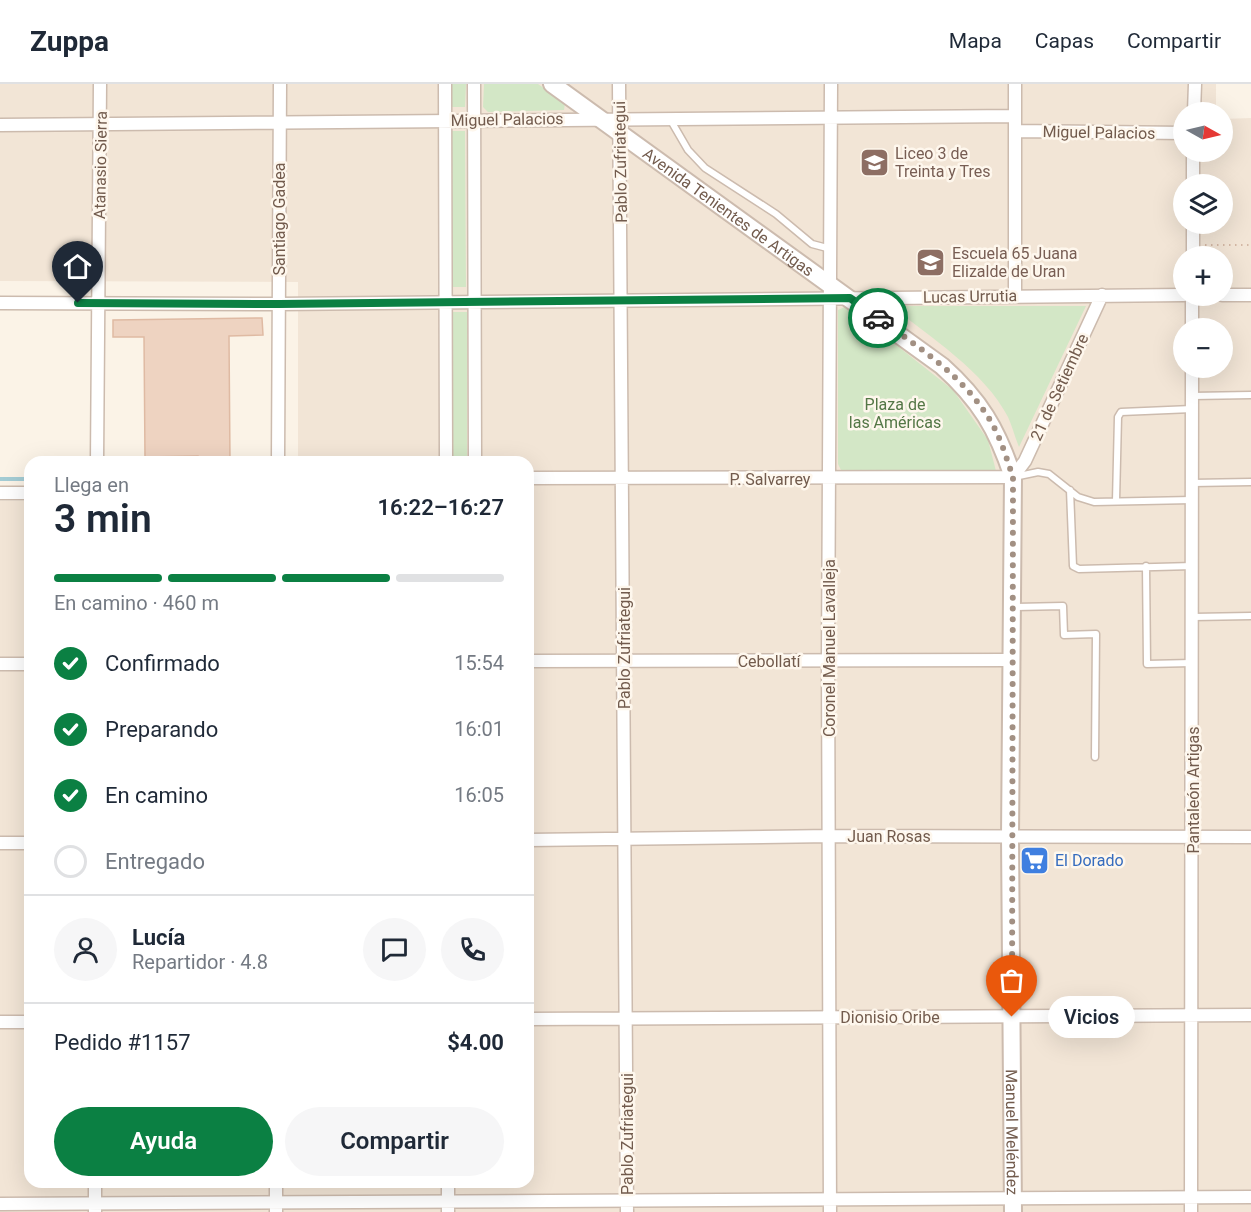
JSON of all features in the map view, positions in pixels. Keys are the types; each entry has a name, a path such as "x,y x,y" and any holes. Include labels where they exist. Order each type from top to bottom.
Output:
{"street":[{"name":"Atanasio Sierra","path":"97,456 100,84"},
{"name":"Santiago Gadea","path":"278,456 280,84"},
{"path":"445,84 446,456"},
{"path":"474,84 475,456"},
{"name":"Avenida Tenientes de Artigas","path":"552,84 599,118 620,126 831,292 850,298 942,366 968,389 989,418 1013,477"},
{"name":"Pablo Zufriategui","path":"619,84 624,480 627,1206"},
{"name":"Coronel Manuel Lavalleja","path":"830,1206 831,836 828,661 832,249 831,84"},
{"path":"1015,84 1015,295"},
{"path":"1194,102 1195,84"},
{"path":"620,126 670,118 1015,116"},
{"name":"Miguel Palacios","path":"0,125 599,118"},
{"name":"Miguel Palacios","path":"1015,131 1173,133"},
{"path":"0,303 279,304 622,300 831,292"},
{"name":"21 de Setiembre","path":"1013,477 1025,461 1102,295"},
{"name":"Lucas Urrutia","path":"850,298 1173,295"},
{"path":"1233,295 1251,295"},
{"name":"Pantaleón Artigas","path":"1191,1212 1192,378"},
{"name":"P. Salvarrey","path":"534,478 624,480 1013,477"},
{"name":"Manuel Meléndez","path":"1013,477 1010,837 1013,1205"},
{"path":"0,493 24,493"},
{"name":"Cebollatí","path":"534,661 1011,660"},
{"path":"0,664 24,664"},
{"name":"Juan Rosas","path":"534,840 831,836 1251,837"},
{"path":"0,843 24,843"},
{"name":"Dionisio Oribe","path":"534,1019 1251,1015"},
{"path":"0,1022 24,1022"},
{"path":"95,1188 95,1207"},
{"path":"276,1188 276,1207"},
{"path":"448,1188 448,1207"},
{"path":"0,1204 95,1207 1013,1205 1251,1197"}],"lane":[{"path":"670,118 688,150 705,168 776,214 812,244 832,249"},
{"path":"1192,396 1251,395"},
{"path":"1116,501 1118,417 1121,412 1192,409"},
{"path":"1013,477 1038,472 1049,474 1085,500 1192,500"},
{"path":"1192,483 1251,482"},
{"path":"1070,490 1073,566 1079,569 1193,566"},
{"path":"1146,566 1147,664 1193,663"},
{"path":"1011,607 1063,606 1064,635 1096,634 1095,757"},
{"path":"1192,617 1251,616"}],"path":[{"path":"1233,247 1251,245"}],"shaded area":[{"path":"0,84 1216,84 1216,102 1173,102 1173,162 1233,162 1233,119 1251,118 1251,1212 0,1212 0,501 24,501 24,1188 534,1188 534,456 298,456 298,282 0,281"}],"green space":[{"path":"451,84 466,84 465,107 450,107"},
{"path":"484,84 538,84 565,103 564,110 488,112 483,107"},
{"path":"451,131 465,131 466,287 451,287"},
{"name":"Plaza de las Américas","path":"847,306 953,390 988,440 996,471 841,470 838,464 838,310"},
{"name":"Plaza de las Américas","path":"891,306 1086,306 1019,447 1008,417 985,385 939,342"},
{"path":"452,312 467,312 467,456 453,456"}],"building":[{"path":"262,318 263,335 229,336 230,456 145,456 144,337 113,337 113,320"}],"waterway":[{"path":"0,479 24,479"}],"way so far":[{"path":"878,318 942,366 968,389 989,418 1013,477 1010,815 1012,1017"}],"place":[{"name":"Liceo 3 de Treinta y Tres","path":"874,162"},
{"name":"Escuela 65 Juana Elizalde de Uran","path":"931,262"},
{"name":"El Dorado","path":"1034,860"},
{"name":"Vicios","path":"1012,1017"}],"route":[{"path":"78,303 279,304 850,298 878,318"}]}
